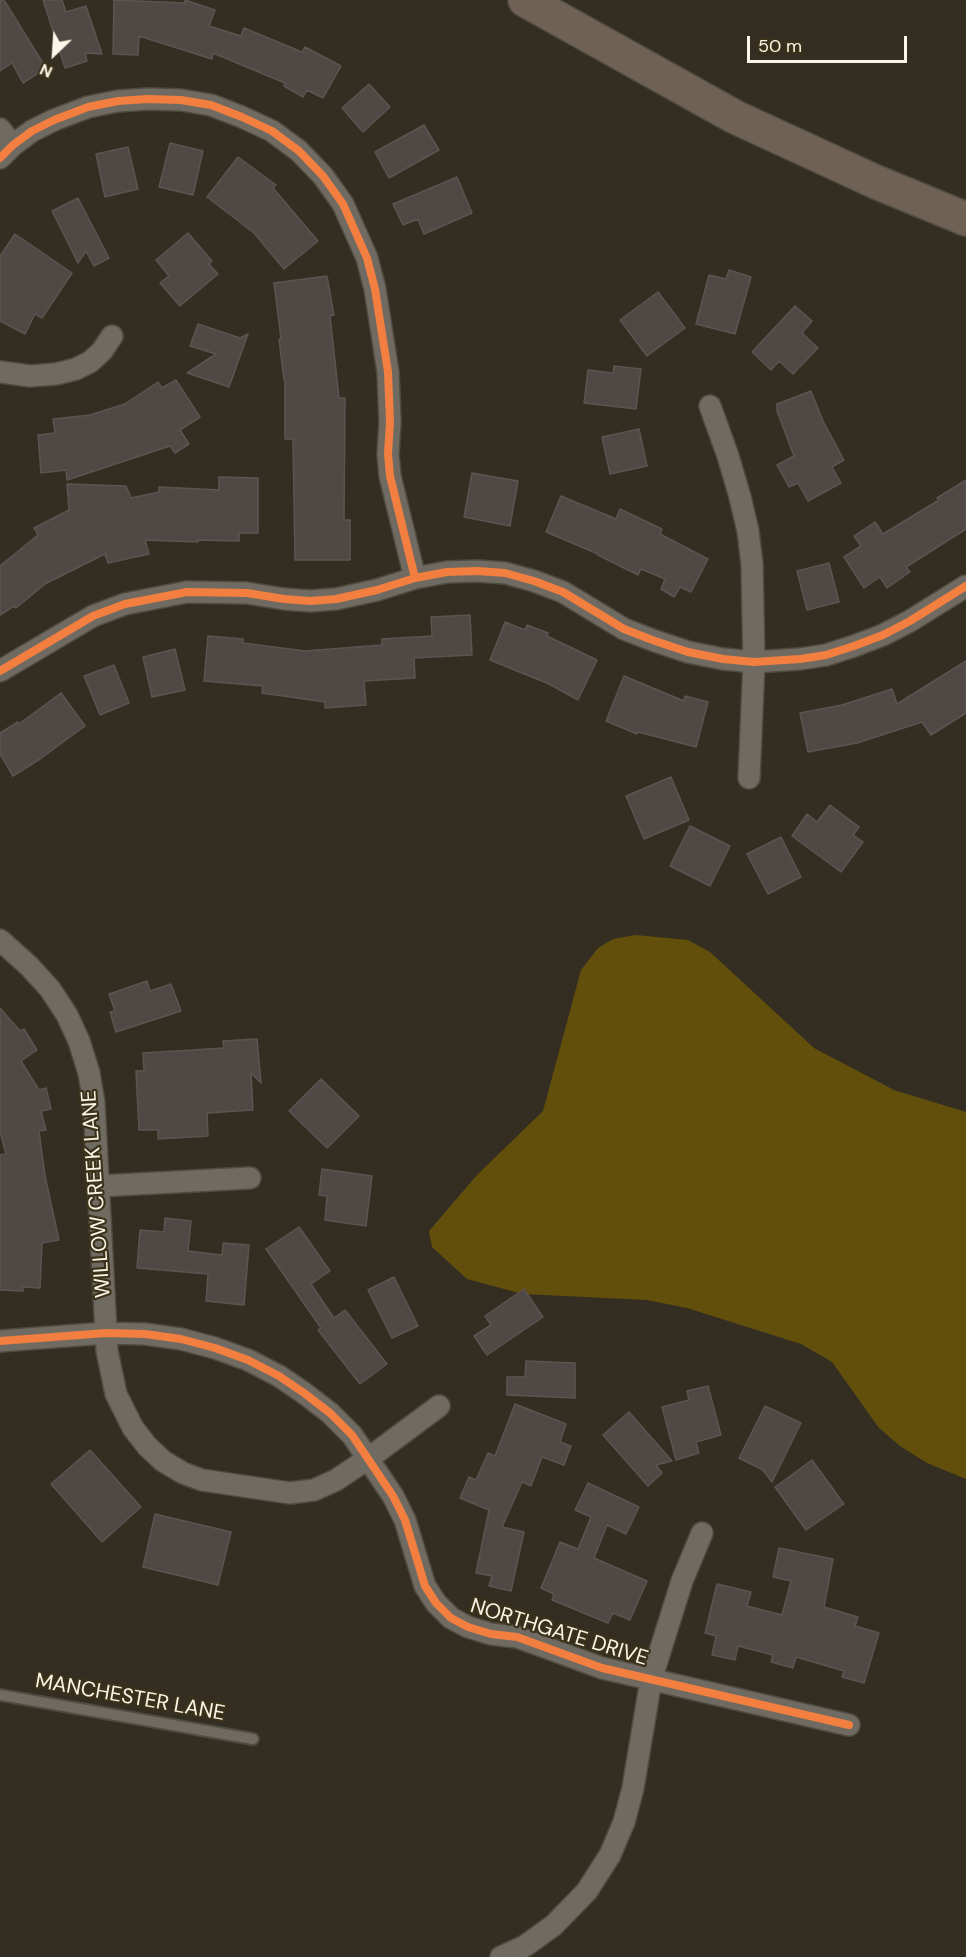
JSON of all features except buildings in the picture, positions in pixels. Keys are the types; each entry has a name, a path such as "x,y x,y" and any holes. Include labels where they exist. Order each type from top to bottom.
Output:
{"highway":[{"path":"525,0 735,117 876,182 966,219"}],"street":[{"path":"4,144 54,120 88,107 118,101 148,99 181,100 211,105 272,131 300,151 323,176 343,204 367,258 375,289 388,372 390,477 415,578"},
{"path":"0,372 30,376 56,374 76,369 96,356 112,336"},
{"path":"710,406 728,456 748,531 754,597 749,778"},
{"path":"0,671 93,616 125,604 187,592 218,591 302,600 336,599 447,572 505,573 563,592 624,629 655,641 688,652 754,662 826,655 854,646 910,621 966,586"},
{"name":"WILLOW CREEK LANE","path":"0,940 50,989 67,1015 79,1041 89,1073 94,1103 106,1333 111,1370 116,1394 124,1412 147,1446 163,1461 183,1473 202,1480 290,1494 314,1490 336,1479 369,1458 439,1406"},
{"path":"99,1186 250,1178"},
{"name":"NORTHGATE DRIVE","path":"0,1341 106,1333 146,1334 215,1348 248,1360 279,1376 330,1413 352,1435 393,1496 405,1520 426,1586 436,1603 451,1618 468,1627 491,1634 517,1637 602,1668 849,1725"},
{"path":"501,1957 525,1946 554,1925 588,1891 609,1855 624,1821 633,1788 651,1680 682,1581 702,1533"}],"lane":[{"name":"MANCHESTER LANE","path":"0,1695 253,1739"}],"shaded area":[{"path":"636,935 688,940 710,952 814,1048 894,1090 966,1112 966,1479 927,1463 900,1446 879,1428 832,1362 801,1344 687,1308 647,1300 523,1294 467,1279 432,1247 429,1231 477,1175 543,1111 581,970 598,948 613,939"}],"cycle path":[{"path":"0,158 32,131 54,120 88,107 118,101 148,99 181,100 211,105 272,131 299,151 323,176 343,204 367,258 375,289 388,372 390,476 415,578"},
{"path":"0,671 93,616 125,604 187,592 247,593 310,601 336,599 447,572 505,573 563,592 624,629 655,641 688,652 754,662 826,655 854,646 910,621 966,586"},
{"path":"0,1341 106,1333 145,1334 181,1339 248,1360 279,1376 304,1393 330,1413 352,1435 393,1496 405,1520 425,1586 436,1603 451,1618 468,1627 491,1634 517,1637 602,1668 849,1725"}]}
